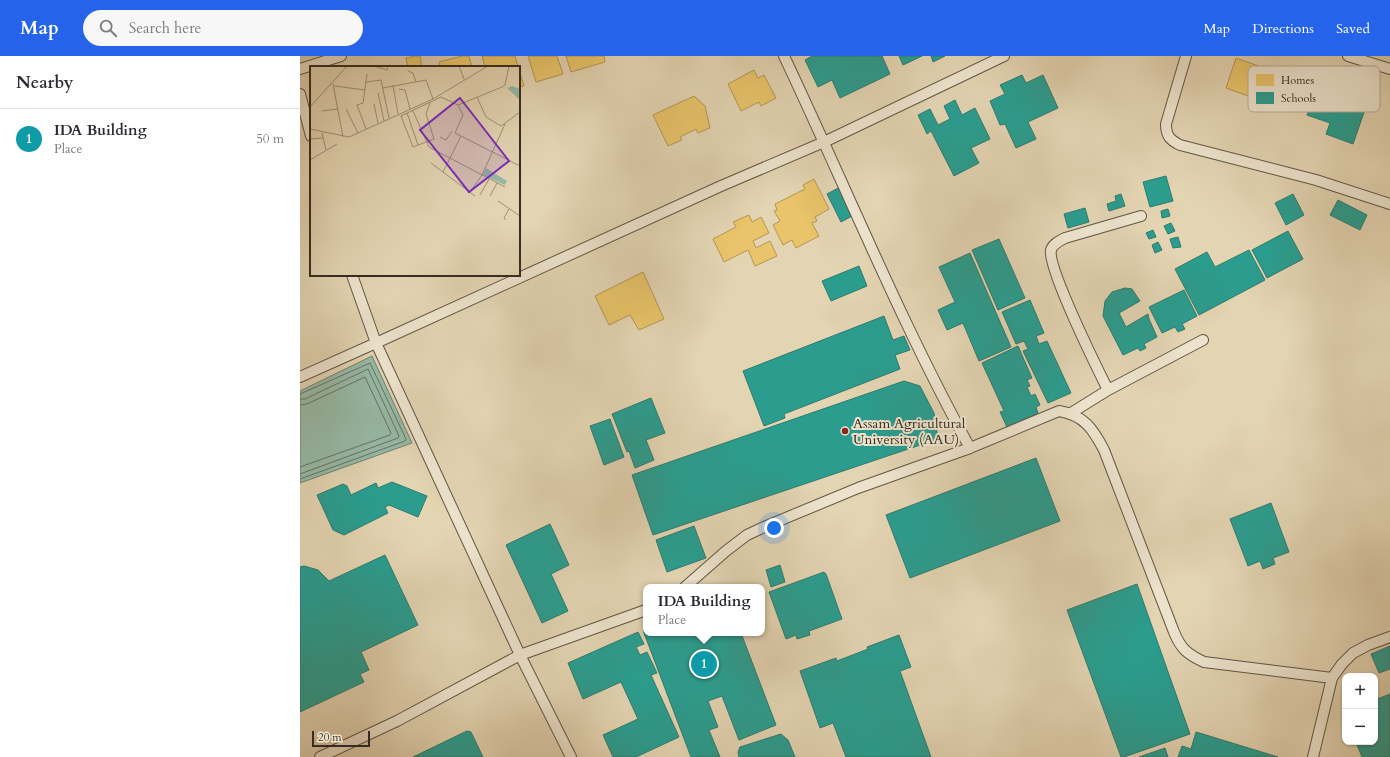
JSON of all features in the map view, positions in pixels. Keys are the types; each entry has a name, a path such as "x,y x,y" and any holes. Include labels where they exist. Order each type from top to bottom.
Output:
{"lane":[{"path":"300,69 341,56"},
{"path":"784,56 900,312 940,393 970,448"},
{"path":"300,377 721,186 824,142 1004,56"},
{"path":"1186,56 1166,124 1166,133 1171,140 1180,145 1316,180 1390,204"},
{"path":"1348,56 1390,69"},
{"path":"300,94 310,132"},
{"path":"1108,390 1063,292 1051,256 1052,249 1056,243 1065,238 1141,216"},
{"path":"352,276 376,343 520,656 571,757"},
{"path":"1071,413 1108,390 1203,340"},
{"path":"688,584 726,551 748,535 764,527 858,488 970,448 1059,411 1071,413 1083,420 1094,431 1104,450 1174,632 1184,651 1192,657 1204,662 1332,678"},
{"path":"320,757 397,721 520,656 643,611"},
{"path":"1313,757 1332,678 1342,664 1353,653 1368,645 1390,637"}],"water":[{"path":"372,356 412,443 300,483 300,391"}],"building: Homes":[{"path":"420,56 422,66 408,66 406,58"},
{"path":"462,56 469,56 472,66 440,66 439,62"},
{"path":"482,56 515,56 518,66 485,66"},
{"path":"528,56 557,56 563,74 536,82"},
{"path":"566,56 604,56 605,62 571,72"},
{"path":"1236,58 1259,66 1248,66 1248,96 1226,88"},
{"path":"754,70 758,78 764,75 776,98 761,106 759,102 741,111 728,84"},
{"path":"520,73 524,86 520,87"},
{"path":"694,96 705,106 710,128 698,133 696,129 680,137 682,140 668,146 653,115"},
{"path":"814,179 829,209 815,217 817,221 812,223 819,236 796,248 792,240 783,245 773,225 780,221 774,211 777,210 775,204 805,189 803,185"},
{"path":"749,215 752,222 761,217 769,233 753,241 756,248 770,241 777,256 755,266 748,250 724,262 713,239 736,227 733,222"},
{"path":"643,272 664,319 639,330 630,315 609,325 595,296"}],"building: Schools":[{"path":"812,56 882,56 890,74 840,98 832,80 818,87 805,60"},
{"path":"899,56 922,56 903,65"},
{"path":"931,56 945,56 933,62"},
{"path":"1022,75 1026,83 1043,75 1058,108 1028,122 1036,139 1016,148 1005,124 1000,125 990,101 1005,94 1000,85"},
{"path":"955,100 962,115 975,108 990,139 971,148 979,163 954,176 931,131 927,134 918,115 930,109 938,125 950,119 944,106"},
{"path":"1308,112 1364,112 1353,144 1326,134 1330,123 1307,115"},
{"path":"1166,176 1173,201 1150,207 1143,182"},
{"path":"840,187 854,215 841,222 827,194"},
{"path":"1121,194 1125,206 1109,211 1107,204 1116,201 1115,196"},
{"path":"1293,194 1304,215 1286,225 1275,203"},
{"path":"1338,200 1367,215 1360,230 1330,215"},
{"path":"1085,208 1089,222 1068,228 1064,214"},
{"path":"1168,209 1170,216 1162,218 1161,211"},
{"path":"1171,223 1175,231 1168,234 1164,226"},
{"path":"1153,230 1156,237 1149,239 1146,233"},
{"path":"1288,231 1303,259 1267,278 1252,250"},
{"path":"1178,237 1181,247 1173,248 1170,239"},
{"path":"999,239 1025,298 998,310 972,250"},
{"path":"1158,242 1162,250 1155,253 1152,245"},
{"path":"1249,250 1265,280 1199,315 1175,269 1207,252 1215,267"},
{"path":"970,253 1011,347 979,361 963,323 947,330 938,310 955,302 939,267"},
{"path":"859,266 867,286 831,301 822,281"},
{"path":"1125,288 1132,289 1140,301 1119,313 1126,327 1148,314 1157,337 1144,344 1146,348 1140,351 1138,348 1123,355 1103,316 1105,301 1112,292"},
{"path":"1184,290 1197,316 1182,324 1185,329 1178,332 1175,327 1162,333 1149,307"},
{"path":"1030,300 1044,333 1036,336 1039,344 1047,341 1071,393 1048,403 1023,351 1028,349 1024,341 1016,344 1002,312"},
{"path":"884,316 893,340 904,336 910,350 895,355 900,369 784,414 785,418 764,426 743,371"},
{"path":"1018,346 1032,378 1027,380 1030,386 1027,387 1031,396 1035,394 1040,405 1036,407 1038,413 1007,427 1000,412 1004,411 982,363"},
{"path":"904,381 920,386 934,413 938,439 653,535 632,475"},
{"path":"651,398 665,433 646,440 654,460 635,468 612,414"},
{"path":"610,419 624,457 604,465 590,426"},
{"path":"1036,458 1060,521 910,578 886,515"},
{"path":"392,482 427,496 418,517 389,505 385,507 388,513 344,535 333,530 317,495 343,484 347,486 351,495 376,483 378,488"},
{"path":"1271,503 1289,552 1273,558 1275,564 1263,569 1260,561 1248,566 1230,519"},
{"path":"550,524 569,565 551,574 568,611 542,623 506,545"},
{"path":"694,526 706,558 667,572 656,540"},
{"path":"385,555 418,625 361,652 369,670 360,674 364,682 300,712 300,567 304,566 318,570 329,581"},
{"path":"780,565 785,582 771,587 766,570"},
{"path":"824,572 842,619 809,631 810,635 797,639 796,635 786,639 769,592"},
{"path":"1137,584 1190,734 1121,757 1067,610"},
{"path":"638,632 644,644 636,647 640,655 647,652 657,673 651,675 679,737 636,757 613,757 603,735 638,719 621,682 583,699 568,663"},
{"path":"899,635 911,667 900,671 931,757 846,757 833,723 820,728 800,671 836,658 837,661 868,649 867,647"},
{"path":"645,636 742,636 776,725 739,740 722,696 708,701 718,727 709,730 720,757 691,757"},
{"path":"1390,646 1390,669 1379,673 1371,654"},
{"path":"1390,694 1390,757 1362,757 1357,745 1378,745 1378,699"},
{"path":"467,731 471,732 483,757 413,757"},
{"path":"1196,732 1278,757 1178,757 1182,746 1191,749"},
{"path":"781,734 788,740 795,757 739,757 738,752 740,747"},
{"path":"1165,748 1168,757 1139,757"}],"place":[{"name":"Assam Agricultural University (AAU)","path":"845,431"},
{"name":"IDA Building","path":"704,664"}]}
